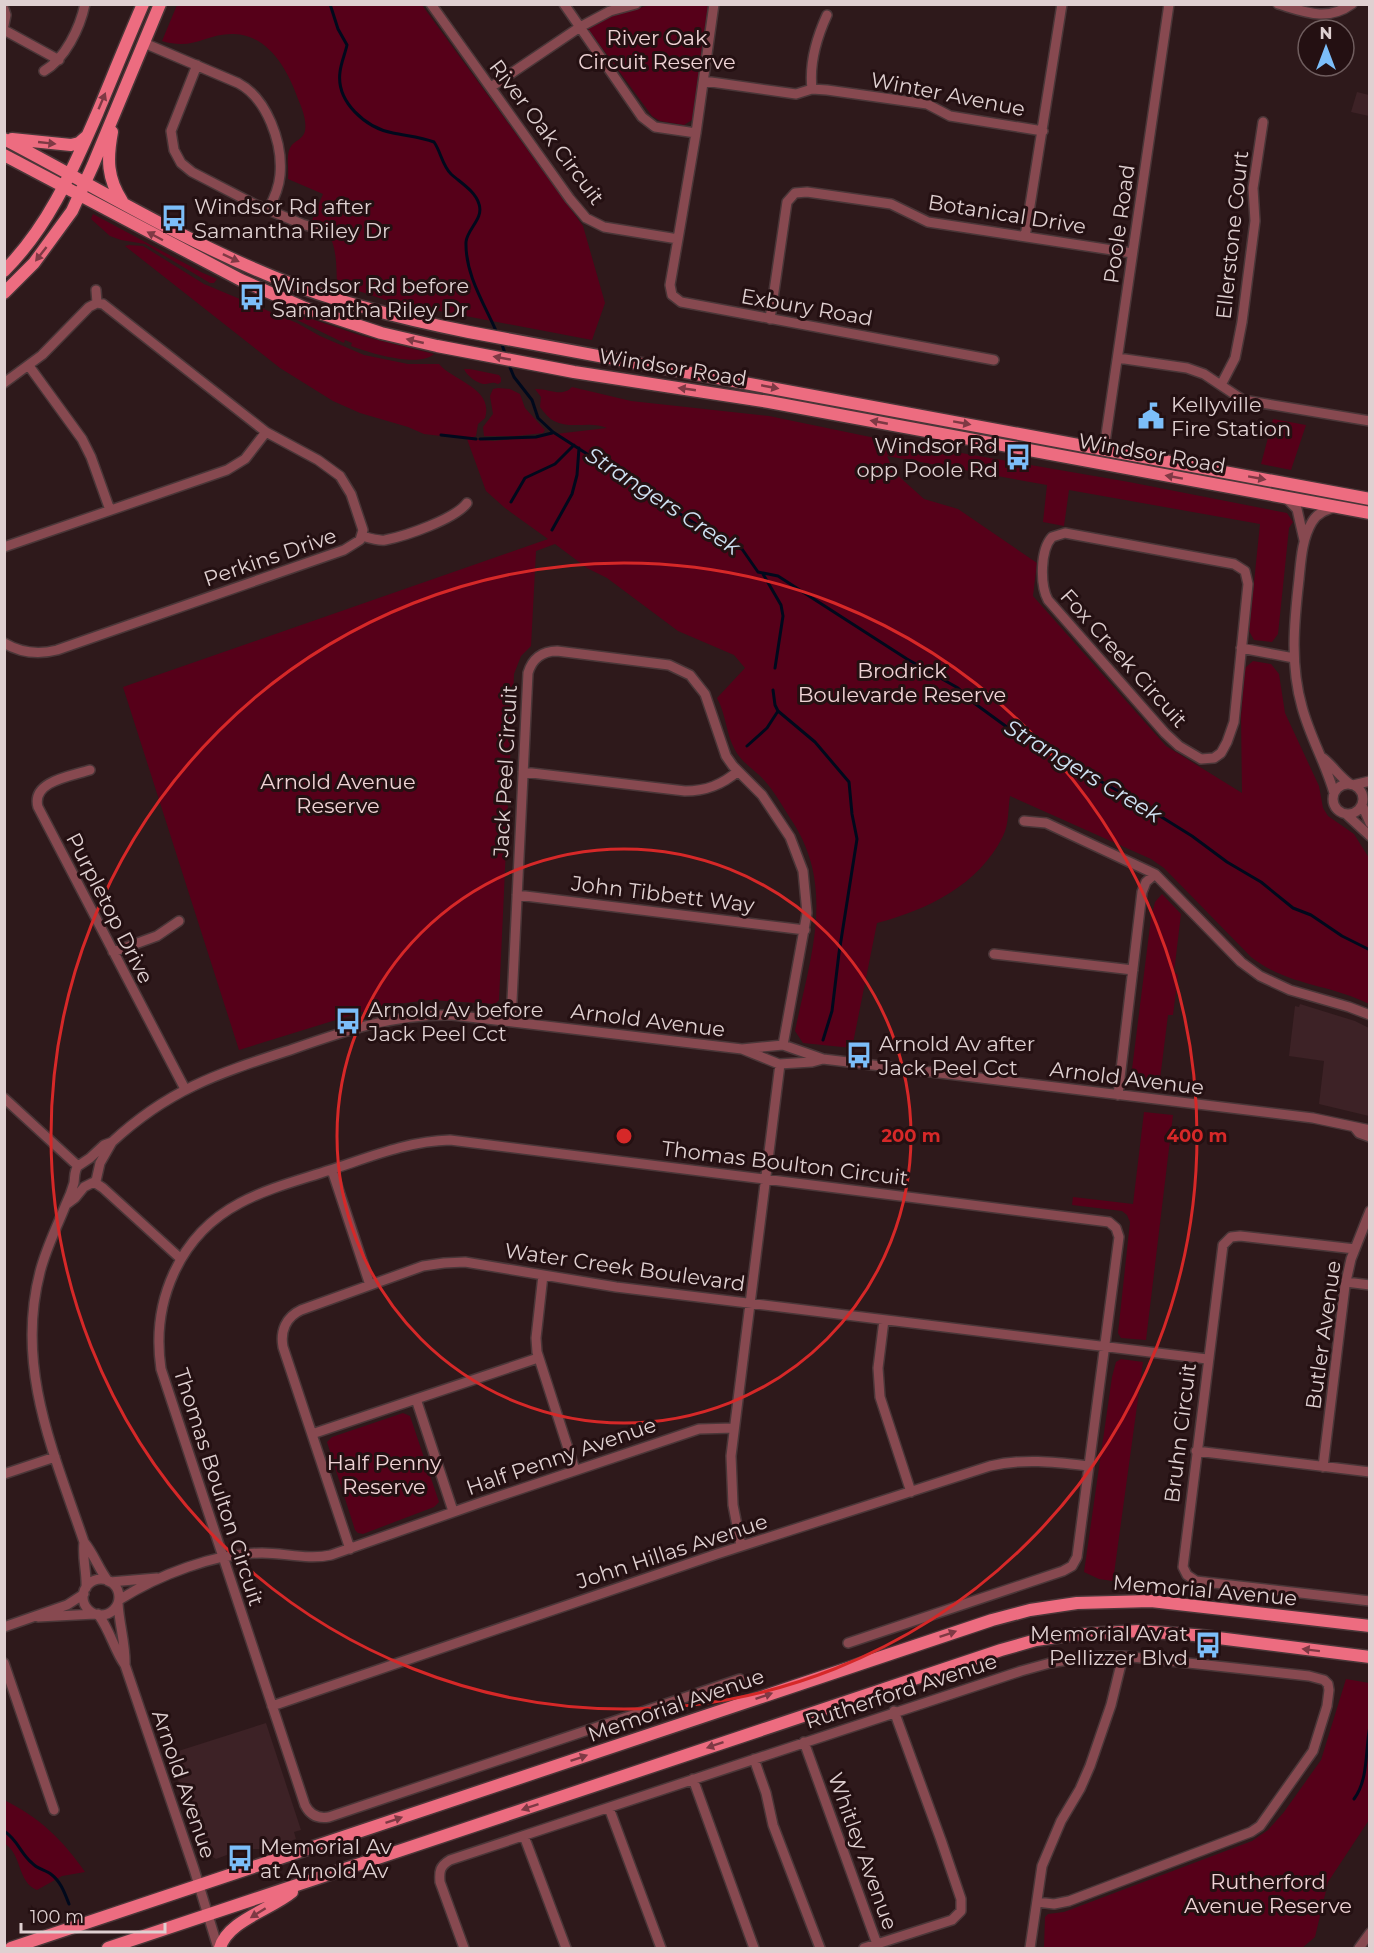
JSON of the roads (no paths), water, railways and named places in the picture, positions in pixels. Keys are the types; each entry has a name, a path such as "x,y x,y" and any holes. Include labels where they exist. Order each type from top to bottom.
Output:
{"main road":[{"path":"4,271 38,231 64,187 143,4"},
{"path":"4,293 45,249 72,211 160,4"},
{"path":"114,114 110,174 113,187 123,202"},
{"path":"4,138 65,145 75,144 87,136"},
{"name":"Windsor Road","path":"4,138 213,249 290,283 369,309 468,332 1370,499"},
{"name":"Windsor Road","path":"4,155 241,280 305,308 381,333 532,364 769,402 1370,513"},
{"name":"Memorial Avenue","path":"11,1948 992,1620 1030,1610 1097,1601 1151,1601 1370,1626"},
{"path":"108,1948 1036,1640 1106,1632 1159,1632 1370,1657"},
{"path":"219,1948 230,1932 302,1884"}],"street":[{"path":"44,71 59,60 75,30 85,4"},
{"name":"River Oak Circuit","path":"431,4 570,199 586,218 604,227 678,239"},
{"path":"564,4 642,117 655,127 696,133"},
{"path":"491,87 580,27 610,11 636,4"},
{"path":"678,239 714,4"},
{"path":"1025,237 1062,4"},
{"name":"Poole Road","path":"1104,449 1169,4"},
{"path":"1278,4 1320,16 1342,11 1352,4"},
{"path":"4,9 4,25"},
{"path":"812,89 811,77 816,39 827,15"},
{"path":"4,30 59,60"},
{"path":"144,43 244,86 257,97 265,108 275,137 280,162 278,187 268,210"},
{"path":"196,65 172,124 172,143 177,156 192,172 268,210 326,231"},
{"name":"Winter Avenue","path":"704,81 796,94 812,89 927,104 950,116 1042,131"},
{"name":"Ellerstone Court","path":"1221,385 1235,358 1242,322 1255,220 1254,179 1263,122"},
{"name":"Botanical Drive","path":"770,319 787,202 795,193 807,192 891,204 928,222 1132,253"},
{"name":"Exbury Road","path":"678,239 670,285 672,295 681,302 994,360"},
{"path":"4,383 29,366 97,303 96,290"},
{"name":"Perkins Drive","path":"4,643 18,650 34,653 57,650 344,550 357,544 362,536 362,524 351,494 340,476 318,460 266,432 109,306 97,303"},
{"path":"1118,358 1187,368 1204,374 1243,399 1370,421"},
{"path":"29,366 82,439 110,510"},
{"path":"4,547 227,470 245,459 266,432"},
{"path":"1286,498 1297,509 1304,540"},
{"path":"362,536 383,541 448,519 467,503"},
{"path":"1335,507 1322,512 1314,519 1304,540 1295,615 1294,658 1302,707 1323,758 1334,794 1333,801 1336,808 1370,836"},
{"name":"Fox Creek Circuit","path":"1065,533 1238,565 1245,571 1248,579 1241,648 1231,732 1218,756 1210,760 1201,759 1169,738 1048,600 1042,584 1047,543 1056,534 1065,533"},
{"path":"1241,648 1294,658"},
{"name":"Jack Peel Circuit","path":"511,1021 528,673 534,660 550,651 662,664 683,671 696,681 705,694 723,751 729,761 762,795 795,847 806,885 805,930 783,1046"},
{"path":"1323,758 1360,790 1365,800 1370,823"},
{"name":"Purpletop Drive","path":"90,770 43,787 38,795 37,803 184,1089"},
{"path":"523,772 685,791 711,788 724,782 738,771"},
{"path":"1334,794 1342,785 1370,781"},
{"path":"1346,814 1357,811 1365,800"},
{"path":"1024,821 1046,823 1155,874 1241,962 1260,976 1290,990 1370,1015"},
{"path":"1118,1095 1142,892 1146,882 1155,874"},
{"name":"John Tibbett Way","path":"517,895 805,930"},
{"path":"113,952 157,936 178,921"},
{"path":"994,954 1133,970"},
{"name":"Arnold Avenue","path":"79,1167 150,1110 184,1089 226,1071 356,1028 386,1020 434,1015 511,1021 742,1049 783,1046 823,1059 1313,1118 1370,1130"},
{"path":"741,1546 735,1523 731,1488 731,1456 781,1063 772,1052 783,1046 792,1056 781,1063"},
{"name":"Arnold Avenue","path":"742,1049 781,1063 823,1059"},
{"path":"4,1098 79,1167"},
{"name":"Arnold Avenue","path":"1355,1128 1359,1133 1370,1137"},
{"name":"Thomas Boulton Circuit","path":"740,1679 324,1818 311,1813 305,1805 164,1382 160,1362 158,1328 163,1301 172,1275 181,1259 204,1229 226,1211 252,1197 410,1144 450,1140 1109,1222 1116,1228 1119,1237 1077,1557 1072,1566 1063,1571 848,1643"},
{"name":"Arnold Avenue","path":"98,1171 112,1142"},
{"path":"67,1204 97,1177 98,1171 94,1165 79,1167"},
{"path":"79,1167 78,1182 103,1188 181,1259"},
{"path":"36,1617 110,1612 118,1602 117,1588 99,1569 91,1550 84,1542 37,1396 32,1334 36,1294 51,1238 67,1204 79,1167"},
{"path":"332,1170 370,1285"},
{"name":"Butler Avenue","path":"1323,1467 1346,1282 1370,1211"},
{"name":"Bruhn Circuit","path":"1355,1250 1240,1236 1228,1239 1221,1248 1183,1562 1184,1571 1196,1581 1370,1601"},
{"name":"Water Creek Boulevard","path":"350,1549 283,1347 283,1330 288,1320 296,1312 423,1266 454,1262 475,1263 616,1287 1207,1359"},
{"path":"543,1275 536,1338 538,1358 575,1470"},
{"path":"1346,1282 1370,1285"},
{"path":"884,1320 878,1368 880,1397 911,1492"},
{"path":"312,1434 538,1358"},
{"path":"416,1399 453,1511"},
{"name":"Half Penny Avenue","path":"109,1581 157,1578 223,1558 260,1553 316,1557 350,1549 453,1511 699,1429 734,1428"},
{"path":"1196,1451 1370,1472"},
{"path":"4,1474 55,1457"},
{"name":"John Hillas Avenue","path":"272,1706 741,1546 990,1466 1011,1461 1039,1460 1089,1466"},
{"path":"84,1542 86,1606 97,1614"},
{"name":"Half Penny Avenue","path":"118,1602 157,1578"},
{"path":"4,1627 72,1602 95,1580 109,1581"},
{"name":"Arnold Avenue","path":"118,1602 119,1627 126,1654 125,1665"},
{"name":"Arnold Avenue","path":"97,1614 110,1632 125,1665 219,1948"},
{"path":"1030,1948 1042,1866 1061,1821 1080,1789 1090,1766 1111,1705 1123,1656"},
{"name":"Rutherford Avenue","path":"464,1948 440,1882 439,1871 443,1864 450,1860 894,1712 1050,1663 1123,1656 1317,1677 1328,1684 1329,1696 1312,1750 1260,1826 1251,1832 1069,1901 1054,1904 1036,1902"},
{"path":"4,1663 54,1809"},
{"name":"Whitley Avenue","path":"804,1742 877,1944 952,1920 961,1911 960,1901 941,1840 894,1712"},
{"path":"754,1759 766,1793 773,1825 820,1948"},
{"path":"693,1779 754,1948"},
{"path":"609,1808 661,1948"},
{"path":"524,1836 566,1948"},
{"path":"1359,1948 1369,1935"},
{"path":"864,1948 877,1944"}],"waterway":[{"name":"Strangers Creek","path":"330,4 338,29 347,45 340,83 348,103 355,112 373,126 434,142 451,174 477,199 480,209 467,237 467,254 472,278 497,333"},
{"name":"Strangers Creek","path":"501,342 506,356"},
{"name":"Strangers Creek","path":"509,365 514,377 532,400 538,418 553,432 719,539 742,549 758,572 778,576 907,659 958,688 974,703 1011,730 1034,737 1078,769 1131,798 1192,836 1227,862 1261,882 1293,908 1311,915 1342,936 1370,950"},
{"path":"480,439 536,437 552,433"},
{"path":"441,435 476,439"},
{"path":"511,502 525,478 555,464 574,445"},
{"path":"552,530 572,494 577,475 579,448"},
{"path":"763,574 781,605 783,616 775,668"},
{"path":"773,690 778,711 815,742 849,782 857,839 832,1011 823,1040"},
{"path":"747,746 767,728 778,711"},
{"path":"1354,1799 1364,1773 1370,1726"},
{"path":"4,1831 13,1838 34,1865 55,1878 69,1904"}],"place":[{"name":"Windsor Rd after Samantha Riley Dr","path":"174,218"},
{"name":"Windsor Rd before Samantha Riley Dr","path":"252,297"},
{"name":"Kellyville Fire Station","path":"1151,416"},
{"name":"Windsor Rd opp Poole Rd","path":"1018,457"},
{"name":"Arnold Av before Jack Peel Cct","path":"348,1021"},
{"name":"Arnold Av after Jack Peel Cct","path":"859,1055"},
{"name":"Memorial Av at Pellizzer Blvd","path":"1208,1645"},
{"name":"Memorial Av at Arnold Av","path":"240,1858"}],"park label":[{"name":"River Oak Circuit Reserve","path":"657,49"},
{"name":"Brodrick Boulevarde Reserve","path":"902,682"},
{"name":"Arnold Avenue Reserve","path":"338,793"},
{"name":"Half Penny Reserve","path":"384,1474"},
{"name":"Rutherford Avenue Reserve","path":"1268,1893"}]}
